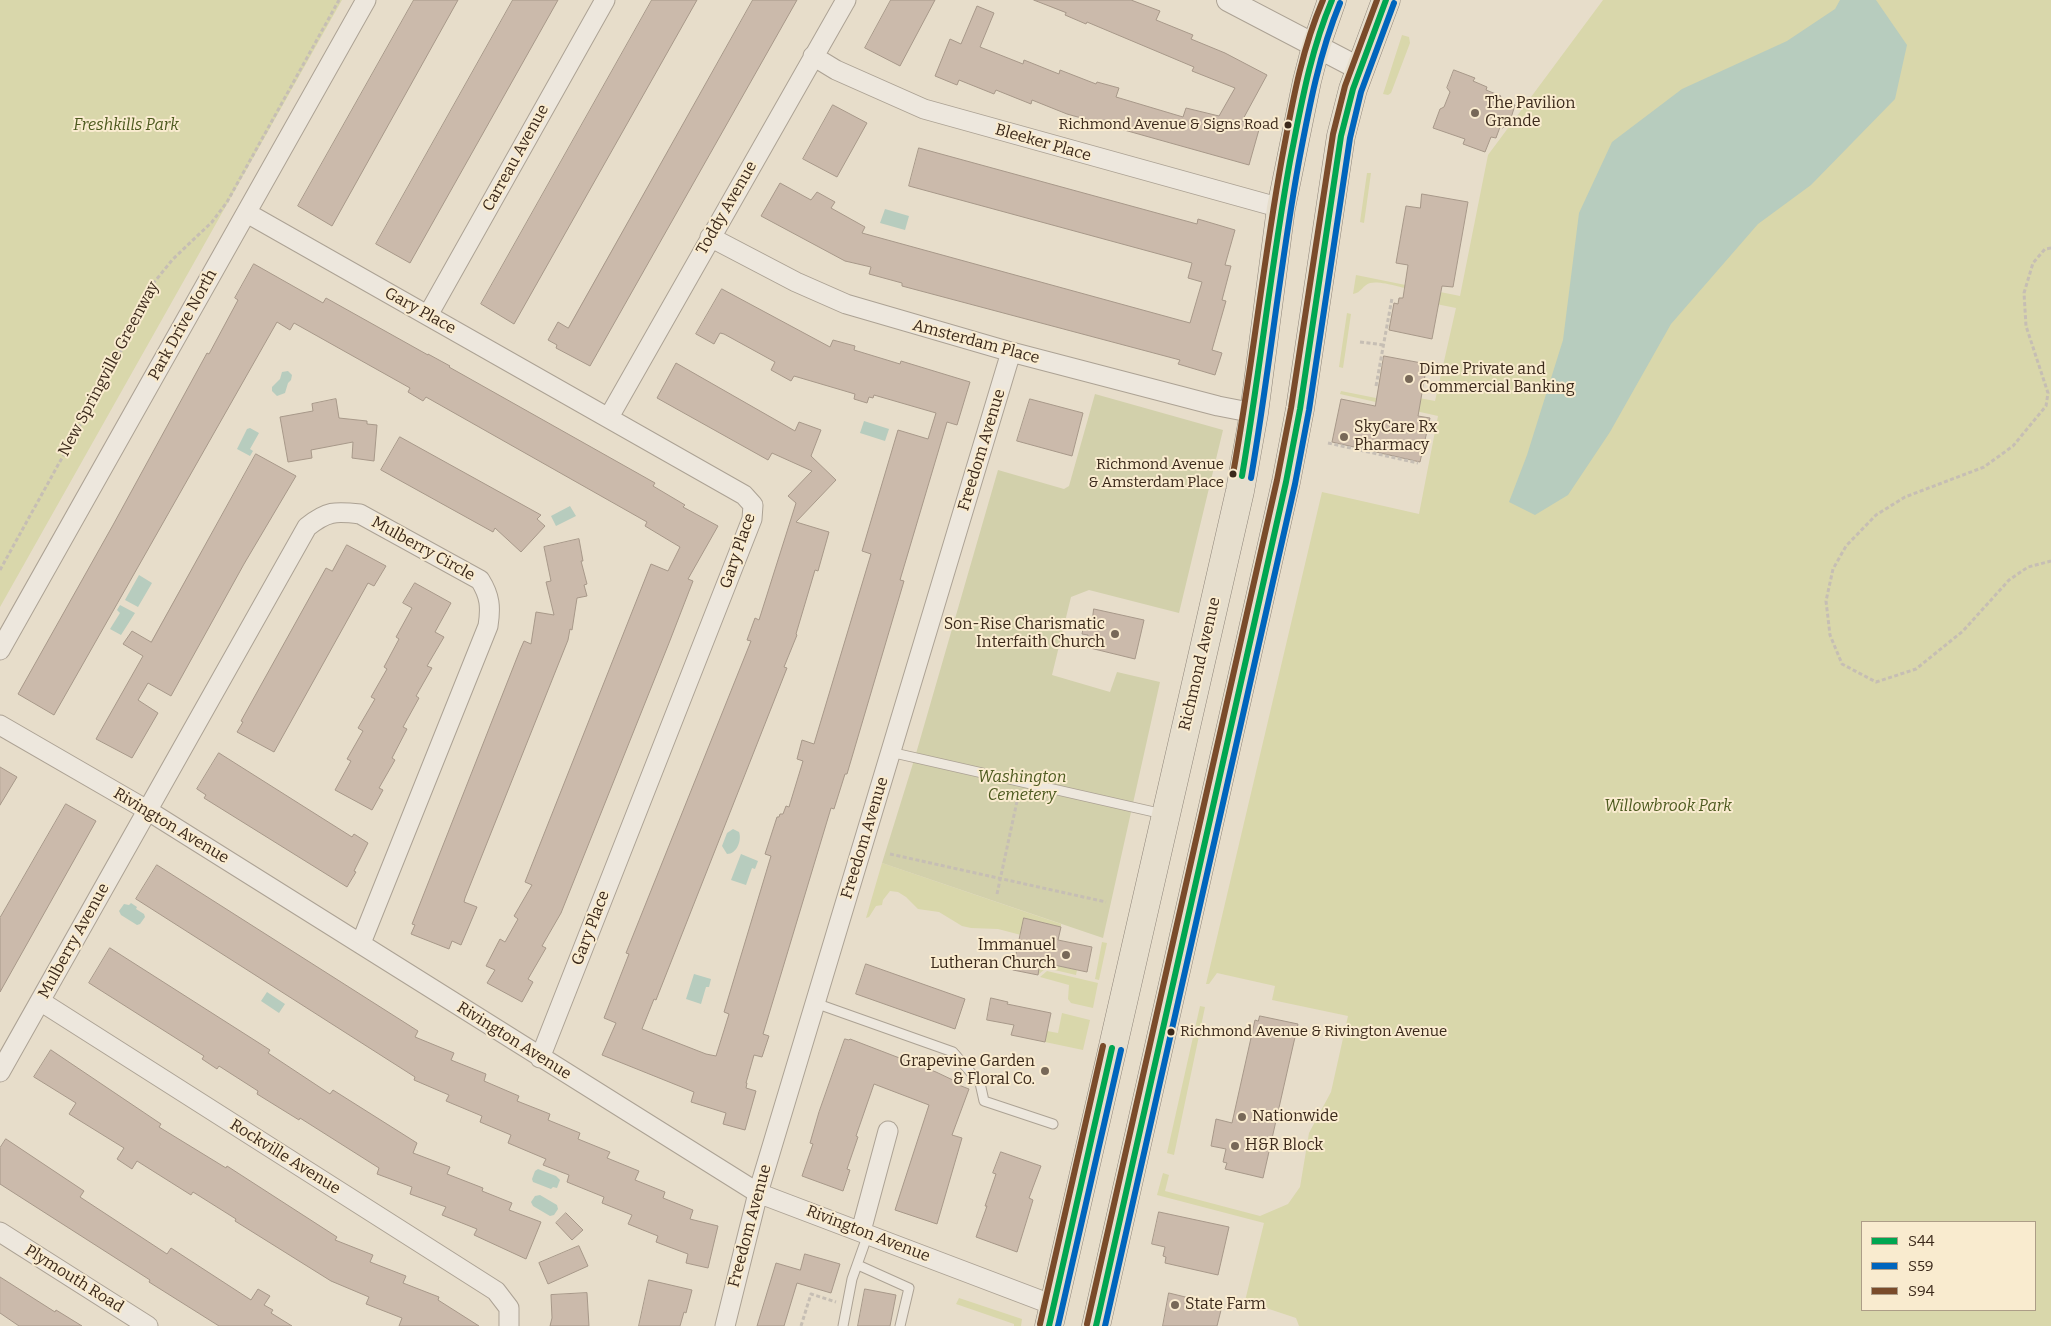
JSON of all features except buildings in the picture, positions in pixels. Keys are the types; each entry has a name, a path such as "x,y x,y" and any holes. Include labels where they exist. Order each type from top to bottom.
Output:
{"main road":[{"name":"Richmond Avenue","path":"1051,1316 1240,491 1254,414 1281,208 1298,120 1316,46 1332,0"},
{"path":"1096,1326 1286,482 1306,372 1341,136 1349,100 1386,0"}],"street":[{"name":"Park Drive North","path":"0,650 366,0"},
{"name":"Carreau Avenue","path":"428,315 605,0"},
{"name":"Toddy Avenue","path":"609,417 846,0"},
{"path":"1228,0 1360,69"},
{"name":"Bleeker Place","path":"813,56 836,70 924,110 1281,208"},
{"name":"Gary Place","path":"247,213 609,417 744,495 753,505 752,519 540,1058"},
{"name":"Amsterdam Place","path":"710,237 796,282 846,304 1011,352 1254,414"},
{"name":"Freedom Avenue","path":"725,1326 758,1193 1011,352"},
{"name":"Mulberry Circle","path":"147,810 307,527 320,516 339,511 360,514 480,580 488,593 491,608 488,626 360,943"},
{"name":"Rivington Avenue","path":"0,725 147,810 758,1193 864,1233 1051,1316"},
{"name":"Mulberry Avenue","path":"0,1072 147,810"},
{"name":"Rockville Avenue","path":"40,1001 496,1291 509,1308 509,1326"},
{"path":"864,1233 888,1131"},
{"name":"Plymouth Road","path":"0,1232 148,1326"}],"lane":[{"path":"890,752 1166,814"},
{"path":"815,1003 953,1052 980,1083 984,1100 1053,1124"},
{"path":"842,1326 852,1279 858,1265 864,1233"},
{"path":"858,1265 909,1288 900,1326"}],"path":[{"name":"New Springville Greenway","path":"0,570 126,342 147,291 173,259 212,222 227,202 339,0"},
{"path":"2051,248 2045,249 2033,263 2024,293 2026,326 2048,393 2046,406 2012,446 1984,467 1905,497 1876,515 1846,546 1834,569 1826,601 1830,635 1842,664 1876,682 1916,669 1963,631 2009,580 2028,567 2051,561"},
{"path":"1376,386 1392,298"},
{"path":"1360,342 1384,345"},
{"path":"1328,443 1418,463"},
{"path":"997,894 1022,782"},
{"path":"890,854 1106,902"},
{"path":"801,1326 811,1294 842,1303"}],"green space":[{"name":"Freshkills Park","path":"0,0 342,0 0,607"},
{"name":"Willowbrook Park","path":"1603,0 2051,0 2051,1326 1299,1326 1296,1318 1245,1301 1264,1223 1157,1195 1163,1173 1169,1175 1165,1191 1260,1216 1288,1204 1300,1187 1309,1133 1331,1092 1348,1016 1272,1000 1275,986 1217,973 1209,984 1206,984 1322,492 1419,514 1438,416 1340,394 1341,391 1401,403 1409,396 1435,401 1456,308 1426,302 1418,291 1374,282 1353,294 1356,275 1460,296 1488,155"},
{"path":"1402,35 1409,37 1410,43 1391,93 1388,95 1383,94"},
{"path":"1367,173 1371,173 1364,223 1360,222"},
{"path":"1347,313 1351,314 1343,368 1339,367"},
{"name":"Washington Cemetery","path":"1095,394 1223,430 1179,613 1089,590 1071,597 1052,675 1110,692 1117,672 1160,682 1103,938 882,863 915,757 998,470 1064,489 1069,486"},
{"path":"882,863 1061,924 1061,927 1024,919 1021,935 998,929 971,928 962,926 939,912 918,909 906,897 898,892 890,891 883,900 882,905 876,906 869,917 866,918"},
{"path":"1102,942 1107,943 1099,980 1095,979"},
{"path":"1040,962 1077,970 1076,975 1046,968 1038,975"},
{"path":"1047,971 1098,983 1093,1008 1071,1003 1068,999 1069,985 1040,977"},
{"path":"1200,1006 1205,1007 1174,1155 1167,1153"},
{"path":"1062,1013 1090,1020 1083,1050 1045,1042 1047,1031 1058,1033"},
{"path":"959,1298 1022,1319 1021,1326 1014,1326 1014,1324 956,1304"}],"shaded area":[{"path":"1840,0 1876,0 1907,45 1895,99 1811,185 1758,224 1671,324 1610,432 1568,495 1535,515 1509,502 1527,455 1563,340 1579,213 1612,142 1682,89 1787,41 1835,9"},
{"path":"885,209 909,216 905,230 880,223"},
{"path":"288,371 292,375 291,380 285,393 277,396 272,391 272,387 280,379 282,372"},
{"path":"864,421 889,429 885,441 860,433"},
{"path":"250,428 259,433 250,449 253,451 250,456 237,449 247,429"},
{"path":"570,506 576,516 556,526 551,516"},
{"path":"139,575 152,583 138,607 125,600"},
{"path":"120,605 135,613 121,635 110,629 120,613 117,610"},
{"path":"733,829 739,832 739,842 734,852 727,854 722,846 727,833"},
{"path":"741,854 758,861 755,869 752,868 746,885 731,880"},
{"path":"131,903 144,914 145,917 140,924 137,925 121,915 119,911 124,904 129,905"},
{"path":"694,974 711,979 709,987 706,987 701,1004 686,999"},
{"path":"267,992 285,1004 279,1013 261,1001"},
{"path":"538,1169 556,1176 560,1180 557,1188 553,1187 551,1189 533,1182 532,1179 535,1171"},
{"path":"540,1195 557,1205 558,1209 554,1215 550,1216 533,1206 531,1202 535,1196"}],"transit line":[{"name":"S94","path":"1233,474 1275,197 1286,138 1303,58 1323,0"},
{"name":"S44","path":"1242,476 1290,161 1312,59 1332,0"},
{"name":"S94","path":"1087,1324 1277,480 1291,408 1333,134 1345,86 1377,0"},
{"name":"S44","path":"1096,1326 1286,482 1300,409 1341,136 1353,89 1386,0"},
{"name":"S59","path":"1251,478 1299,161 1320,61 1340,3"},
{"name":"S59","path":"1105,1326 1295,484 1309,410 1350,138 1361,92 1394,3"},
{"name":"S94","path":"1040,1324 1103,1046"},
{"name":"S44","path":"1049,1326 1112,1048"},
{"name":"S59","path":"1058,1326 1121,1050"}],"place":[{"name":"The Pavilion Grande","path":"1475,113"},
{"name":"Richmond Avenue & Signs Road","path":"1288,125"},
{"name":"Dime Private and Commercial Banking","path":"1409,379"},
{"name":"SkyCare Rx Pharmacy","path":"1344,437"},
{"name":"Richmond Avenue & Amsterdam Place","path":"1233,474"},
{"name":"Son-Rise Charismatic Interfaith Church","path":"1115,634"},
{"name":"Immanuel Lutheran Church","path":"1066,955"},
{"name":"Richmond Avenue & Rivington Avenue","path":"1171,1032"},
{"name":"Grapevine Garden & Floral Co.","path":"1045,1071"},
{"name":"Nationwide","path":"1242,1117"},
{"name":"H&R Block","path":"1235,1146"},
{"name":"State Farm","path":"1175,1305"}]}
